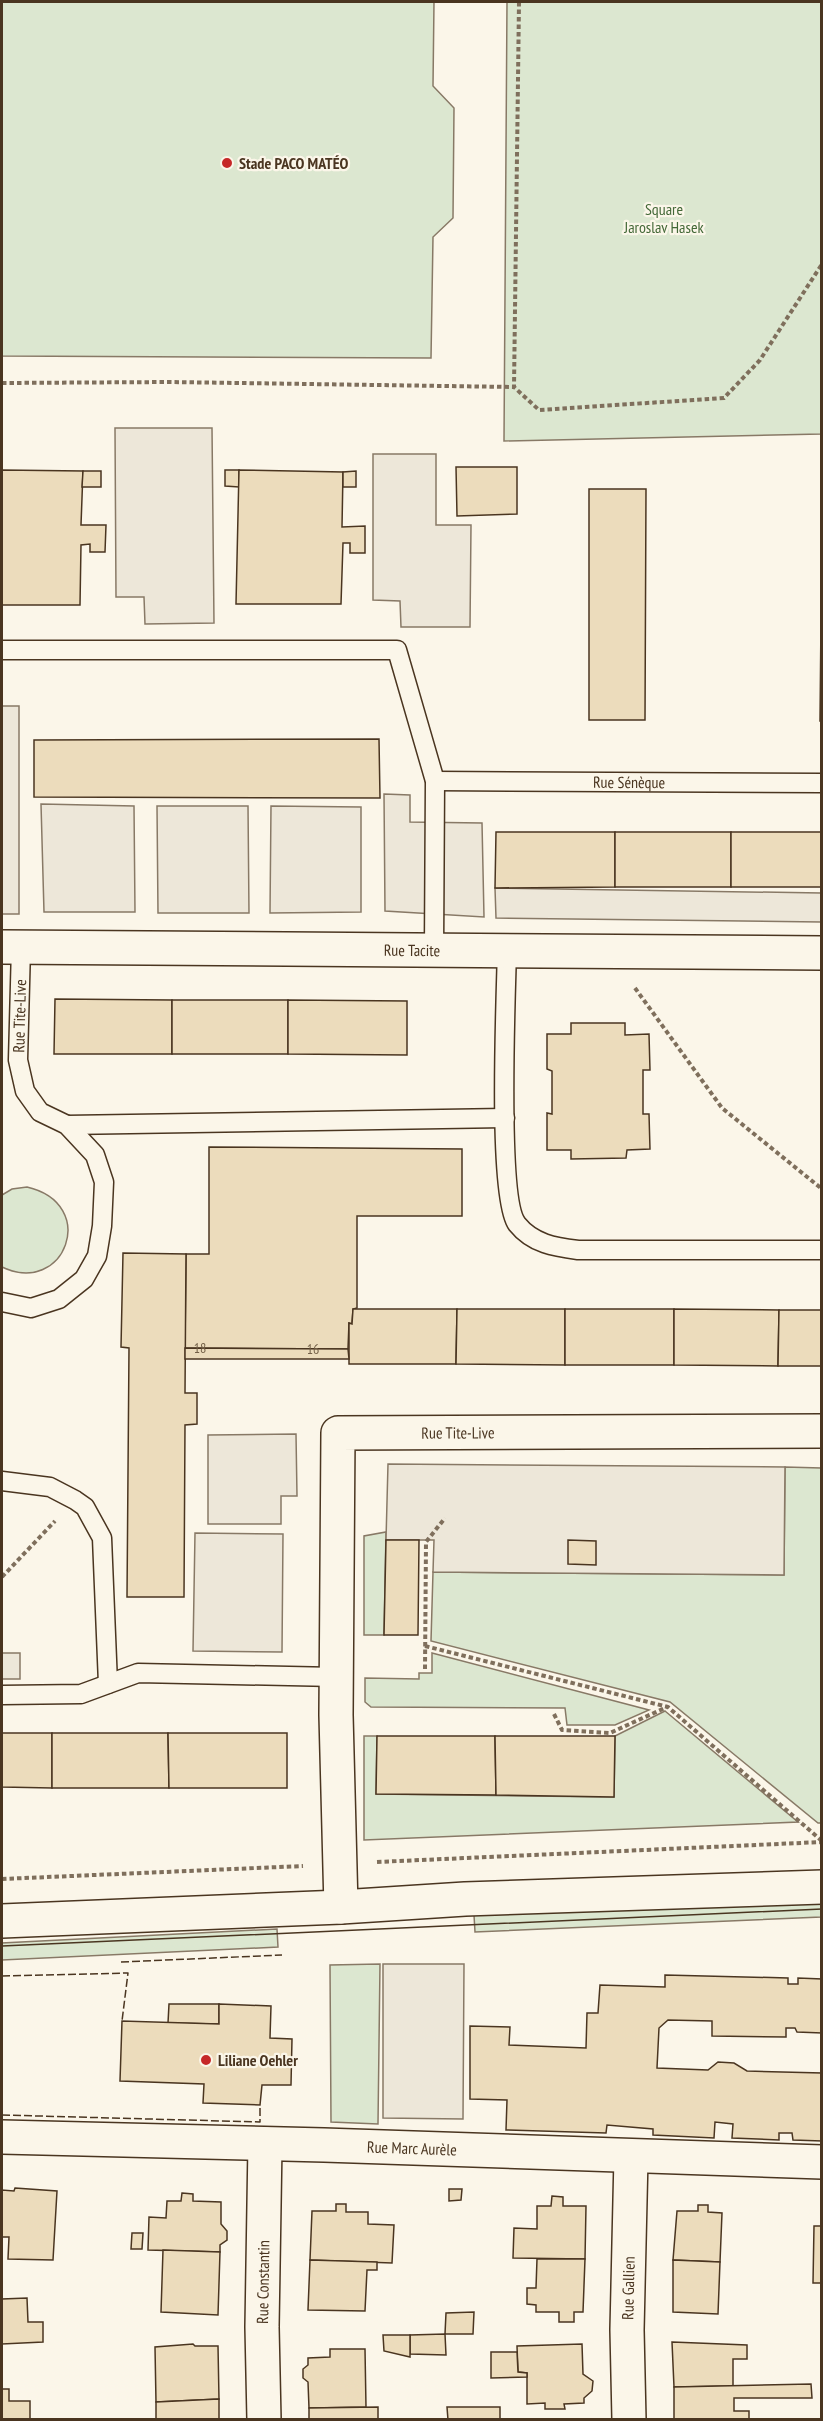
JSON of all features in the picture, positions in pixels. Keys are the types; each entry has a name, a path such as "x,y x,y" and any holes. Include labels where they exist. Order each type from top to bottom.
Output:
{"street":[{"name":"Rue Tacite","path":"11,947 822,953"},
{"name":"Rue Tite-Live","path":"341,1907 336,1677 338,1433 822,1431"},
{"path":"2,1922 341,1907 465,1899 822,1887"},
{"name":"Rue Marc Aurèle","path":"2,2137 822,2162"},
{"name":"Rue Constantin","path":"264,2420 262,2327 265,2144"},
{"name":"Rue Gallien","path":"629,2420 627,2330 631,2157"}],"lane":[{"path":"2,650 397,650 435,781 434,949"},
{"name":"Rue Sénèque","path":"435,781 822,783"},
{"name":"Rue Tite-Live","path":"2,1302 31,1308 59,1299 84,1279 97,1256 102,1226 104,1182 95,1155 67,1125 40,1112 25,1090 18,1060 11,947"},
{"path":"507,949 505,1118 508,1195 516,1222 530,1238 552,1246 579,1250 822,1250"},
{"path":"67,1125 505,1118"},
{"path":"2,1481 50,1487 75,1500 85,1507 102,1538 108,1684"},
{"path":"2,1695 81,1694 138,1673 336,1677"}],"path":[{"path":"514,387 519,2"},
{"path":"2,383 170,381 514,387 539,410 724,398 760,360 822,264"},
{"path":"609,951 722,1108 822,1189"},
{"path":"2,1577 75,1500"},
{"path":"425,1669 426,1542 445,1518"},
{"path":"425,1647 668,1707 822,1842"},
{"path":"554,1714 562,1730 610,1733 668,1707"},
{"path":"2,1879 822,1842"}],"green space":[{"name":"Stade PACO MATÉO","path":"2,2 434,2 433,86 454,108 453,218 433,237 431,358 2,356"},
{"name":"Square Jaroslav Hasek","path":"507,2 821,2 821,434 504,441"},
{"path":"27,1187 49,1197 63,1211 68,1228 66,1245 57,1259 43,1270 24,1273 2,1267 2,1195 12,1189"},
{"path":"785,1467 821,1468 821,1823 818,1823 670,1702 431,1641 433,1572 784,1575"},
{"path":"386,1532 384,1635 364,1635 364,1536"},
{"path":"432,1653 649,1710 615,1725 567,1725 565,1708 371,1707 365,1702 365,1678 419,1679 419,1673 432,1673"},
{"path":"665,1711 798,1822 364,1840 364,1736 377,1736 376,1794 614,1797 615,1736"},
{"path":"822,1899 821,1917 475,1932 474,1915"},
{"path":"277,1929 278,1947 2,1960 2,1943"},
{"path":"380,1964 378,2124 331,2122 330,1965"}],"shaded area":[{"path":"115,428 212,428 214,623 145,624 144,597 116,597"},
{"path":"373,454 436,454 436,525 471,525 470,627 401,627 400,601 373,600"},
{"path":"2,706 19,706 19,914 2,914"},
{"path":"384,794 410,795 410,822 482,823 484,917 385,911"},
{"path":"41,804 134,806 135,912 44,912"},
{"path":"157,806 248,806 249,913 158,913"},
{"path":"271,806 361,807 361,912 270,913"},
{"path":"495,888 821,893 821,922 496,918"},
{"path":"296,1434 297,1496 281,1496 281,1524 208,1524 208,1435"},
{"path":"388,1464 785,1467 784,1575 433,1572 434,1540 386,1540"},
{"path":"195,1533 283,1534 282,1652 193,1651"},
{"path":"2,1653 20,1653 20,1679 2,1679"},
{"path":"383,1964 464,1964 463,2119 383,2118"}],"building":[{"path":"456,467 517,467 517,514 457,516"},
{"path":"2,470 83,471 81,525 106,525 105,552 90,552 90,544 81,545 80,605 2,605"},
{"path":"225,470 239,470 239,487 225,486"},
{"path":"239,470 343,472 342,527 365,526 365,553 350,553 350,543 343,543 341,604 236,604"},
{"path":"83,471 101,471 101,487 82,487"},
{"path":"356,471 356,487 343,487 343,472"},
{"path":"589,489 646,489 645,720 589,720"},
{"path":"822,519 822,721 820,721"},
{"path":"379,739 380,798 34,797 34,740"},
{"path":"496,832 615,832 615,887 495,888"},
{"path":"615,832 731,832 731,887 615,887"},
{"path":"731,832 822,832 822,887 731,887"},
{"path":"55,999 172,1000 172,1054 54,1054"},
{"path":"172,1000 288,1000 288,1054 172,1054"},
{"path":"288,1000 407,1001 407,1055 288,1054"},
{"path":"571,1023 625,1023 625,1035 649,1034 650,1070 643,1070 643,1114 649,1114 650,1149 627,1150 626,1158 571,1159 571,1150 547,1150 547,1113 552,1114 552,1071 547,1069 547,1034 571,1034"},
{"path":"209,1147 462,1149 462,1216 357,1216 357,1308 353,1309 352,1324 349,1323 348,1349 185,1348 186,1254 209,1254"},
{"path":"123,1253 186,1254 185,1393 197,1393 197,1424 185,1425 184,1597 127,1597 129,1348 121,1347"},
{"path":"353,1309 457,1309 456,1364 349,1364 349,1323 352,1324"},
{"path":"457,1309 565,1309 565,1365 456,1364"},
{"path":"565,1309 674,1309 674,1365 565,1365"},
{"path":"674,1309 779,1310 778,1366 674,1365"},
{"path":"779,1310 822,1310 822,1366 778,1366"},
{"path":"185,1348 348,1349 349,1359 185,1359"},
{"path":"386,1540 419,1540 418,1635 384,1635"},
{"path":"568,1540 596,1541 596,1565 568,1564"},
{"path":"2,1733 52,1733 52,1788 2,1787"},
{"path":"52,1733 168,1733 169,1788 52,1788"},
{"path":"168,1733 287,1733 287,1788 169,1788"},
{"path":"377,1736 495,1736 496,1795 376,1794"},
{"path":"495,1736 615,1736 614,1797 496,1795"},
{"path":"665,1975 788,1978 788,1984 798,1984 798,1978 822,1979 822,2033 797,2032 795,2028 786,2028 786,2037 712,2036 712,2021 668,2020 659,2028 657,2068 708,2070 718,2062 734,2063 747,2071 822,2073 822,2141 793,2140 792,2133 779,2133 779,2140 732,2138 733,2124 715,2122 714,2138 653,2135 653,2129 607,2125 606,2133 506,2130 507,2100 470,2099 470,2026 510,2027 509,2045 586,2048 587,2013 598,2013 600,1985 665,1987"},
{"path":"169,2004 219,2004 219,2024 168,2023"},
{"name":"Liliane Oehler","path":"219,2004 271,2006 270,2038 292,2039 291,2085 262,2085 260,2105 203,2103 204,2084 120,2081 122,2021 219,2024"},
{"path":"15,2188 57,2191 53,2260 8,2259 9,2237 2,2237 2,2190 14,2191"},
{"path":"449,2189 462,2189 461,2200 449,2201"},
{"path":"182,2193 193,2194 193,2201 221,2202 221,2224 227,2231 227,2240 220,2245 220,2252 148,2250 149,2217 166,2218 167,2201 181,2201"},
{"path":"552,2196 563,2197 563,2206 586,2206 585,2259 513,2258 514,2228 537,2229 537,2206 551,2206"},
{"path":"336,2204 346,2204 346,2212 368,2212 368,2224 394,2225 392,2263 310,2260 312,2211 336,2211"},
{"path":"698,2205 708,2205 708,2212 722,2213 720,2262 673,2260 677,2211 698,2211"},
{"path":"814,2226 822,2226 822,2283 813,2283"},
{"path":"132,2233 143,2233 142,2249 131,2249"},
{"path":"163,2250 220,2252 218,2315 161,2312"},
{"path":"537,2259 585,2259 583,2312 574,2312 574,2322 559,2322 559,2312 536,2312 536,2305 527,2304 527,2288 536,2288"},
{"path":"310,2260 377,2262 377,2270 367,2270 365,2311 308,2310"},
{"path":"673,2260 720,2262 718,2314 673,2312"},
{"path":"27,2298 28,2322 43,2322 43,2342 2,2344 2,2299"},
{"path":"474,2312 473,2334 445,2334 446,2313"},
{"path":"445,2334 446,2355 410,2354 410,2335"},
{"path":"383,2335 410,2335 410,2357 384,2351"},
{"path":"672,2342 747,2345 747,2359 733,2359 733,2386 674,2387"},
{"path":"193,2344 195,2346 218,2346 219,2399 156,2402 155,2347"},
{"path":"582,2344 583,2374 593,2381 592,2391 584,2398 584,2403 564,2404 565,2409 545,2409 545,2403 527,2404 527,2373 518,2372 517,2346"},
{"path":"330,2349 365,2349 366,2407 309,2408 308,2382 303,2378 303,2369 308,2365 308,2358 330,2357"},
{"path":"491,2352 517,2352 518,2372 527,2373 527,2377 491,2378"},
{"path":"811,2384 812,2398 734,2398 734,2411 749,2411 749,2420 674,2420 674,2387"},
{"path":"2,2389 9,2389 9,2401 30,2401 30,2420 2,2420"},
{"path":"219,2399 219,2420 156,2420 156,2402"},
{"path":"378,2407 378,2420 309,2420 309,2408"},
{"path":"447,2407 500,2407 500,2420 448,2420"}],"tram line":[{"path":"2,1946 822,1909"}],"fence":[{"path":"121,1962 282,1955"},
{"path":"2,1976 128,1973 122,2021"},
{"path":"2,2115 260,2122 260,2105"}],"place":[{"name":"Stade PACO MATÉO","path":"227,163"},
{"name":"Liliane Oehler","path":"206,2060"}]}
